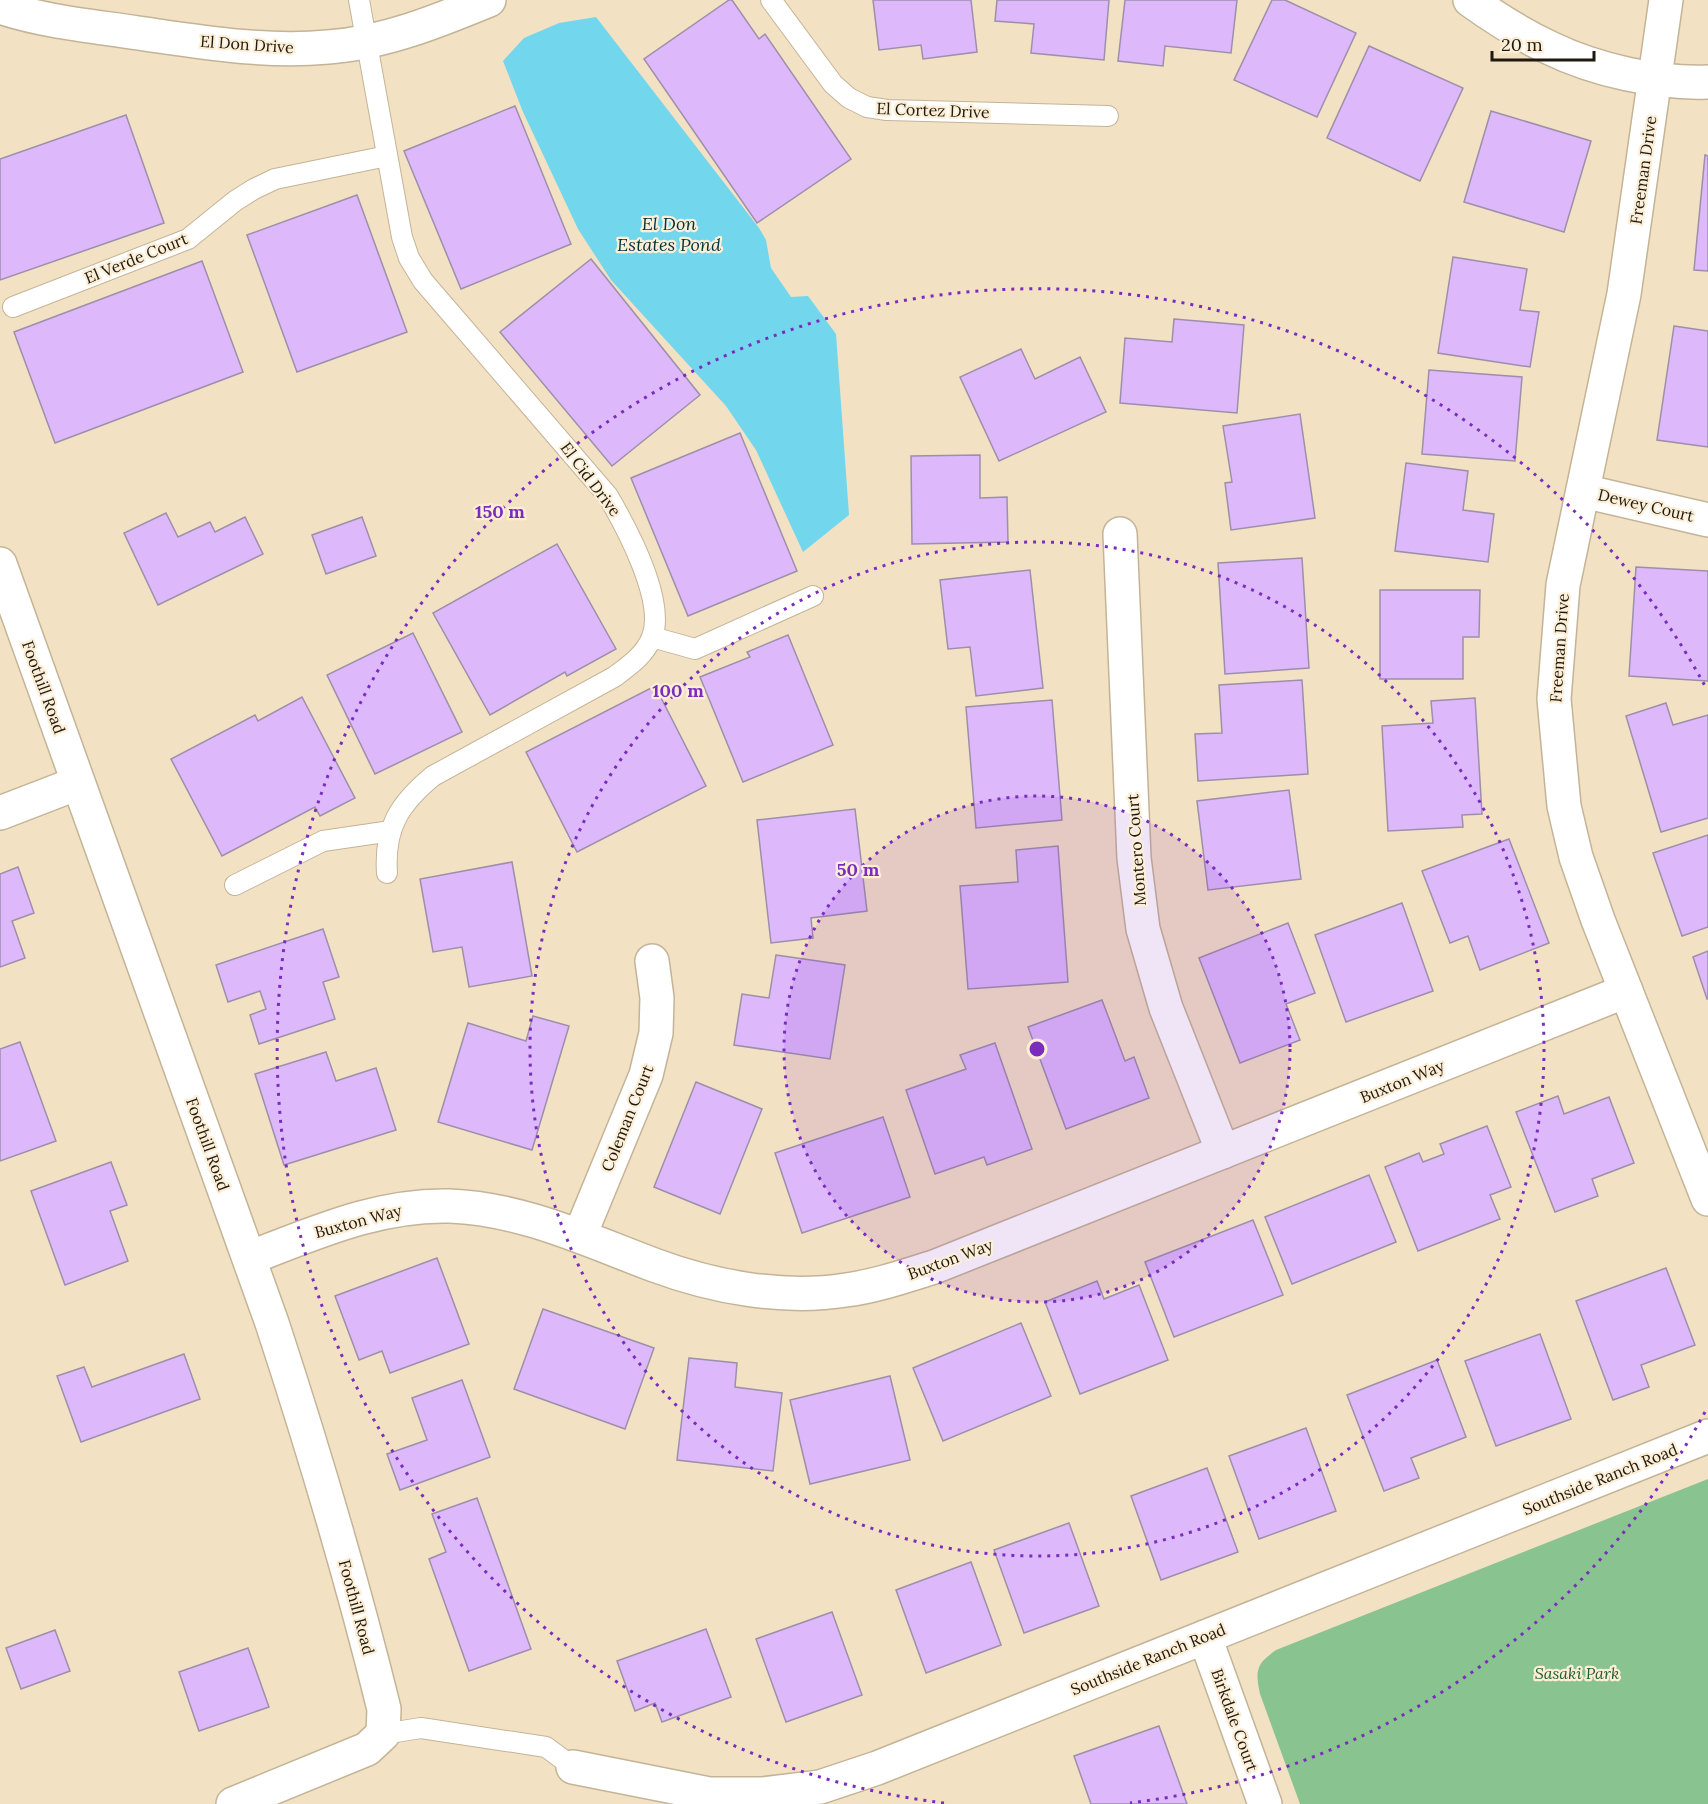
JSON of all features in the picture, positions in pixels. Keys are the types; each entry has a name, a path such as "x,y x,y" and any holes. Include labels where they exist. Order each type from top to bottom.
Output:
{"street":[{"name":"El Don Drive","path":"0,7 54,21 212,43 290,49 366,42 452,15 489,0"},
{"path":"1470,0 1549,48 1580,61 1655,79 1708,82"},
{"name":"Freeman Drive","path":"1666,0 1624,294 1563,585 1554,699 1564,806 1576,857 1598,920 1708,1199"},
{"name":"Dewey Court","path":"1583,491 1708,519"},
{"name":"Montero Court","path":"1120,534 1134,858 1143,929 1166,1008 1223,1152"},
{"name":"Foothill Road","path":"0,564 8,612 78,783 249,1258 307,1428 384,1709 383,1734"},
{"path":"0,813 78,783"},
{"name":"Coleman Court","path":"580,1235 646,1075 656,1033 657,998 652,961"},
{"name":"Buxton Way","path":"249,1258 333,1225 376,1213 415,1206 451,1206 535,1220 580,1235 656,1266 706,1281 758,1291 801,1293 845,1291 934,1267 1626,991"},
{"name":"Southside Ranch Road","path":"573,1767 709,1794 762,1799 820,1787 877,1768 1708,1436"},
{"name":"Birkdale Court","path":"1205,1637 1265,1804"},
{"path":"233,1804 367,1749 383,1734"}],"lane":[{"name":"El Cid Drive","path":"359,0 402,237 409,258 423,281 608,496 624,522 653,595 656,616 652,637"},
{"name":"El Cortez Drive","path":"771,0 833,84 849,98 867,107 887,110 1108,116"},
{"name":"El Verde Court","path":"13,307 188,239 235,201 275,179 387,156"},
{"path":"387,873 386,852 399,810 413,792 433,776 614,677 630,666 652,637 694,649 813,596"},
{"path":"235,885 324,841 391,831"},
{"path":"383,1734 421,1728 546,1747 573,1767"}],"green space":[{"name":"Sasaki Park","path":"1708,1479 1708,1804 1300,1804 1260,1694 1259,1668 1269,1655 1276,1650"}],"water":[{"name":"El Don Estates Pond","path":"596,17 759,228 766,240 771,268 791,297 808,296 836,334 849,515 803,552 756,450 726,406 611,280 578,229 523,112 503,61 524,38 559,23"}],"building":[{"path":"732,0 759,39 765,34 851,159 757,223 644,59"},
{"path":"873,0 971,0 977,52 923,59 921,45 879,50"},
{"path":"997,0 1109,0 1104,60 1031,53 1034,24 995,21"},
{"path":"1125,0 1237,0 1231,53 1165,46 1163,66 1118,61"},
{"path":"1272,0 1285,0 1356,33 1317,117 1234,80"},
{"path":"1369,46 1463,88 1420,181 1327,138"},
{"path":"515,106 571,244 461,289 404,151"},
{"path":"1491,111 1591,141 1564,232 1464,202"},
{"path":"126,115 164,223 0,280 0,159"},
{"path":"1705,155 1708,156 1708,271 1694,270"},
{"path":"357,195 407,332 297,372 247,235"},
{"path":"1453,257 1527,269 1520,310 1539,312 1530,367 1438,353"},
{"path":"591,259 700,395 612,466 500,332"},
{"path":"202,261 243,372 55,443 14,332"},
{"path":"1174,319 1244,325 1237,413 1120,403 1125,338 1172,342"},
{"path":"1674,326 1708,331 1708,447 1657,440"},
{"path":"1021,349 1035,379 1080,357 1106,412 999,461 960,377"},
{"path":"1429,370 1522,377 1515,461 1422,454"},
{"path":"1300,414 1315,518 1231,530 1225,483 1232,482 1223,426"},
{"path":"740,433 797,571 688,616 631,478"},
{"path":"980,455 980,498 1007,497 1008,542 912,544 911,456"},
{"path":"1406,463 1468,471 1463,510 1494,514 1488,562 1395,551"},
{"path":"166,513 178,537 210,522 215,532 245,517 263,554 158,605 124,533"},
{"path":"362,517 376,556 326,574 312,535"},
{"path":"557,544 616,649 567,676 565,672 490,715 433,613"},
{"path":"1302,558 1309,668 1225,674 1218,563"},
{"path":"1636,567 1708,571 1708,681 1629,676"},
{"path":"1030,570 1043,688 976,696 970,647 948,649 940,580"},
{"path":"1380,590 1480,590 1479,637 1463,637 1463,679 1380,679"},
{"path":"413,633 462,732 375,774 327,675"},
{"path":"788,635 833,745 743,782 700,677 750,657 747,652"},
{"path":"1302,680 1308,774 1198,781 1195,734 1222,733 1219,685"},
{"path":"655,686 706,786 577,852 526,752"},
{"path":"302,697 355,798 320,816 315,807 222,856 171,759 255,715 258,721"},
{"path":"1475,698 1482,814 1462,815 1463,827 1388,831 1382,726 1433,723 1431,701"},
{"path":"1052,700 1062,820 976,828 966,707"},
{"path":"1666,703 1673,725 1708,715 1708,818 1661,832 1626,716"},
{"path":"1289,790 1301,879 1208,890 1197,801"},
{"path":"855,809 867,911 811,918 813,938 771,943 757,820"},
{"path":"1708,835 1708,927 1682,936 1653,853"},
{"path":"1509,839 1549,943 1480,970 1468,936 1450,943 1422,871"},
{"path":"1058,846 1068,982 968,989 960,886 1018,882 1016,850"},
{"path":"512,862 532,976 469,987 462,947 433,952 420,879"},
{"path":"18,867 34,913 12,921 25,958 0,967 0,874"},
{"path":"1402,903 1433,991 1346,1022 1315,935"},
{"path":"1288,923 1315,993 1286,1004 1300,1040 1240,1063 1199,958"},
{"path":"323,929 339,977 323,982 335,1019 259,1044 250,1015 266,1009 260,991 228,1002 216,965"},
{"path":"1708,951 1708,999 1707,999 1693,957"},
{"path":"776,955 845,965 830,1059 734,1045 742,994 769,998"},
{"path":"1102,1000 1125,1061 1134,1057 1149,1098 1066,1129 1028,1027"},
{"path":"533,1016 569,1026 532,1150 438,1122 468,1023 526,1041"},
{"path":"20,1042 56,1141 0,1161 0,1049"},
{"path":"995,1043 1032,1149 987,1165 984,1157 935,1174 906,1090 966,1069 960,1055"},
{"path":"326,1052 336,1081 376,1068 396,1130 284,1165 255,1074"},
{"path":"696,1082 762,1109 720,1214 654,1187"},
{"path":"1558,1096 1564,1114 1609,1097 1634,1163 1592,1179 1598,1196 1555,1212 1516,1112"},
{"path":"883,1117 910,1197 802,1233 775,1153"},
{"path":"1487,1126 1511,1187 1490,1195 1500,1219 1418,1251 1385,1167 1419,1153 1423,1162 1444,1154 1440,1144"},
{"path":"111,1162 127,1205 110,1211 128,1261 65,1285 31,1191"},
{"path":"1369,1175 1396,1242 1292,1284 1265,1217"},
{"path":"1253,1220 1283,1295 1174,1337 1145,1262"},
{"path":"437,1258 469,1344 390,1373 382,1351 359,1360 335,1296"},
{"path":"1666,1268 1695,1345 1641,1365 1649,1387 1613,1400 1576,1301"},
{"path":"1097,1281 1104,1299 1139,1285 1168,1360 1080,1394 1045,1302"},
{"path":"543,1309 654,1348 625,1429 514,1389"},
{"path":"1021,1323 1051,1396 943,1441 913,1368"},
{"path":"1540,1334 1571,1419 1496,1446 1465,1361"},
{"path":"184,1354 200,1399 81,1442 57,1376 84,1367 92,1387"},
{"path":"689,1358 737,1363 735,1387 782,1393 773,1471 677,1460"},
{"path":"1437,1360 1466,1437 1411,1458 1419,1478 1384,1491 1347,1395"},
{"path":"890,1376 910,1460 810,1484 790,1400"},
{"path":"462,1380 490,1457 400,1490 387,1454 427,1440 412,1398"},
{"path":"1306,1428 1336,1511 1259,1539 1229,1456"},
{"path":"1207,1468 1238,1552 1161,1580 1131,1496"},
{"path":"477,1498 531,1649 469,1671 429,1559 446,1552 432,1514"},
{"path":"1069,1523 1099,1606 1024,1633 994,1550"},
{"path":"971,1562 1001,1645 926,1673 896,1590"},
{"path":"832,1612 862,1695 786,1722 756,1639"},
{"path":"706,1629 731,1697 662,1722 655,1703 635,1711 617,1661"},
{"path":"55,1630 70,1671 21,1689 6,1648"},
{"path":"248,1648 269,1707 199,1731 179,1672"},
{"path":"1159,1726 1187,1804 1091,1804 1074,1756"}]}
